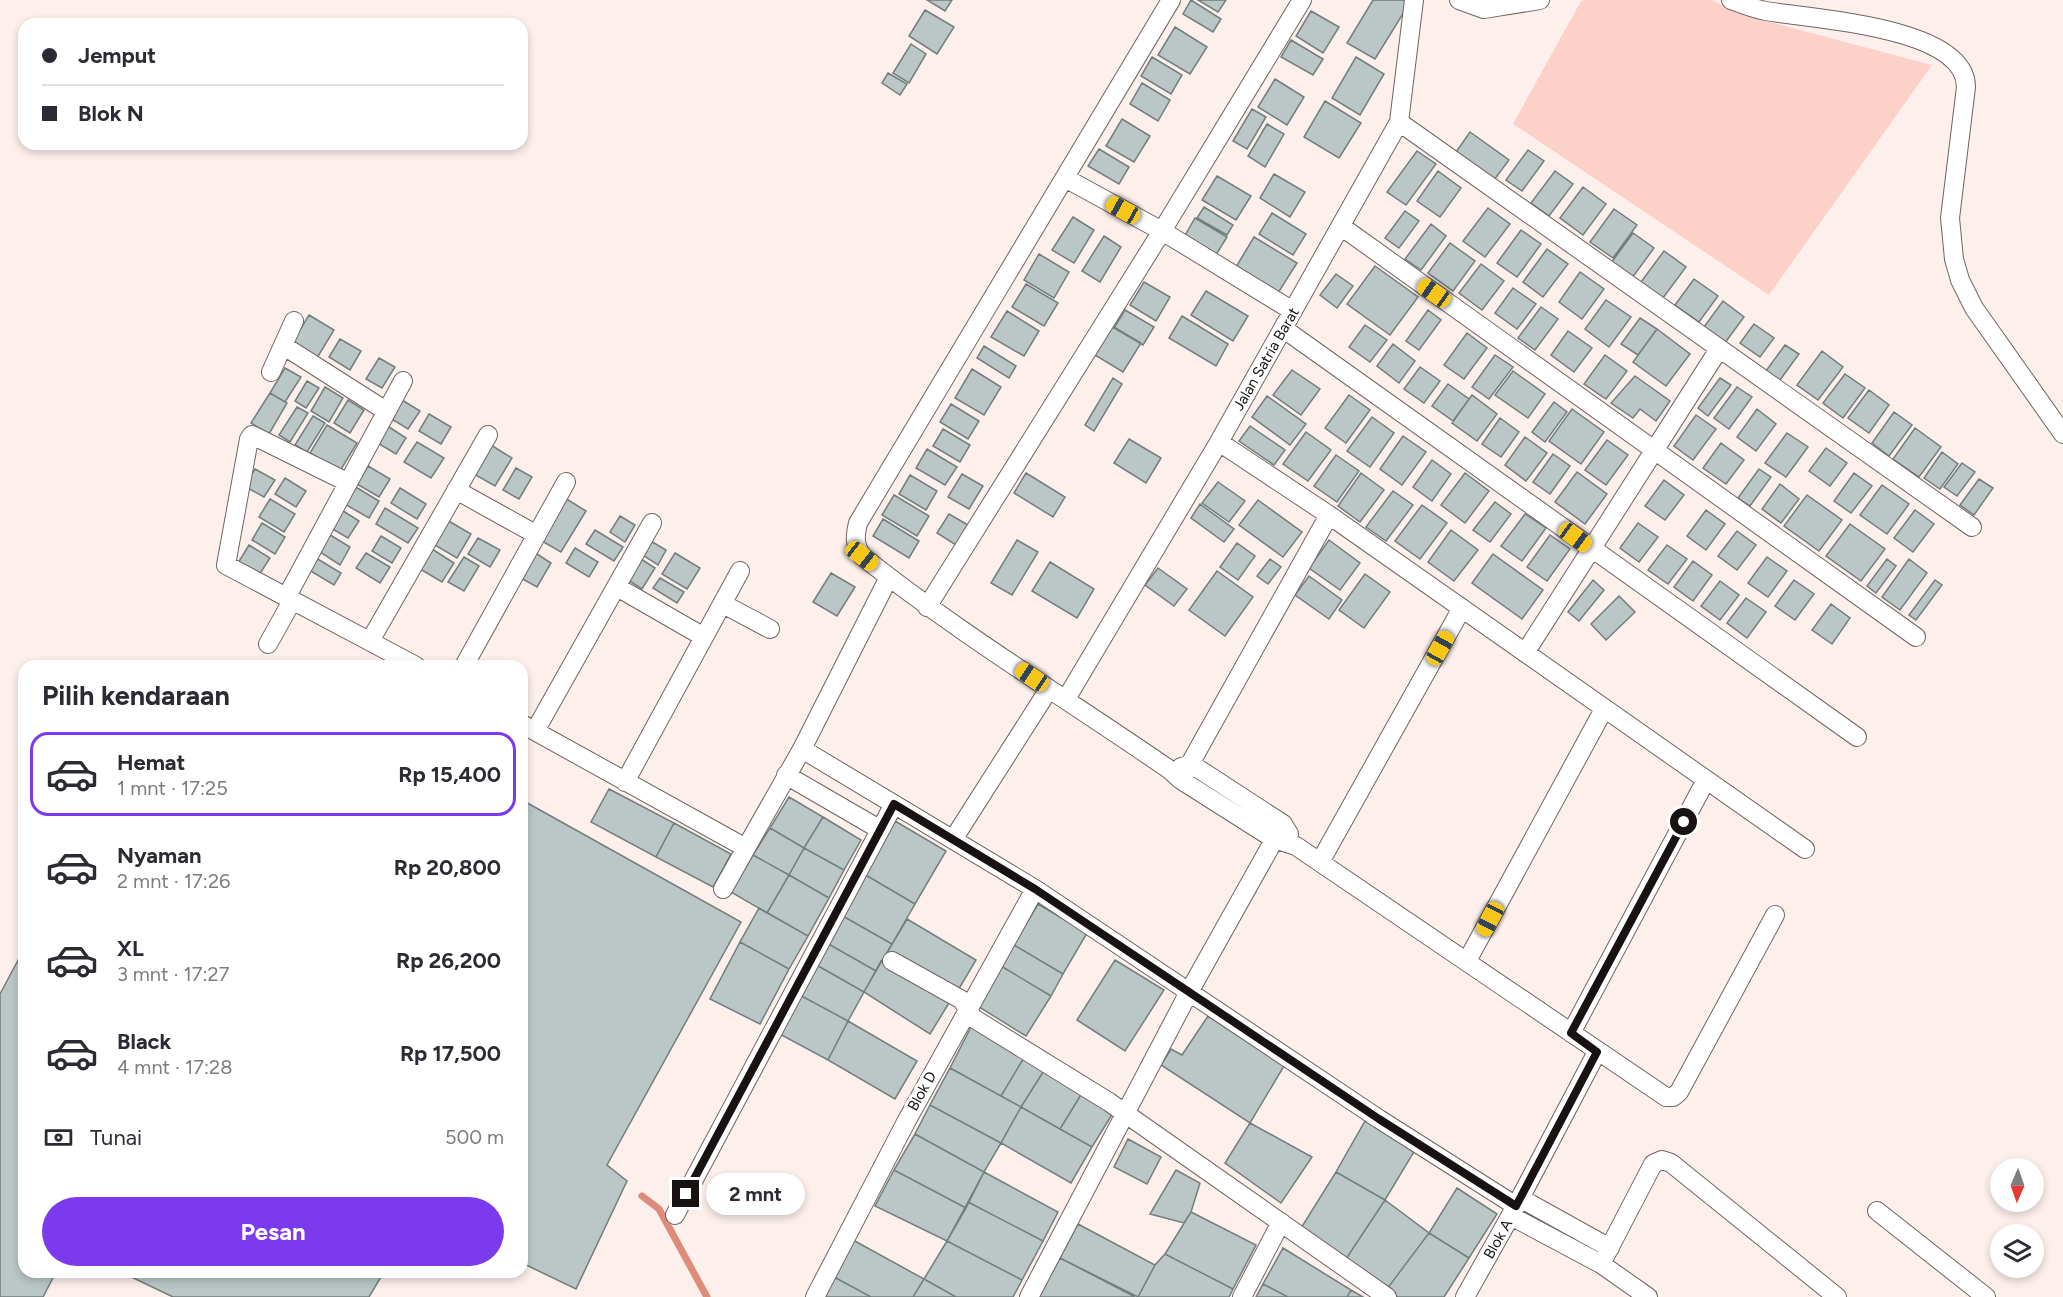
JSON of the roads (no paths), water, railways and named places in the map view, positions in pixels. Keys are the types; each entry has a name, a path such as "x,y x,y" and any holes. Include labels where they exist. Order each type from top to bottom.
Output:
{"street":[{"path":"1171,0 858,523 855,536 857,549 927,608 1066,699 1175,775 1278,832"},
{"path":"927,608 1162,231 1302,0"},
{"name":"Jalan Satria Barat","path":"1066,699 1219,442 1399,122 1414,0"},
{"path":"1459,0 1481,9 1540,0"},
{"path":"1731,0 1762,11 1835,19 1914,39 1943,50 1961,66 1966,87 1950,218 1954,259 1974,308 2063,434"},
{"path":"1399,122 1972,527"},
{"path":"1065,178 1162,231 1293,311"},
{"path":"1342,227 1916,637"},
{"path":"271,372 294,321"},
{"path":"1284,328 1857,737"},
{"path":"284,346 386,411"},
{"path":"1525,653 1719,350"},
{"path":"268,644 347,482 403,381"},
{"path":"347,482 252,435 249,439 240,501 225,562 228,567 405,660"},
{"path":"370,641 488,435"},
{"path":"1219,442 1329,515 1805,849"},
{"path":"467,660 566,482"},
{"path":"456,490 537,535"},
{"path":"1175,775 1191,764 1329,515"},
{"path":"652,523 617,587 529,728 746,848"},
{"path":"625,782 740,571"},
{"path":"723,889 802,749 889,577"},
{"path":"617,587 704,637"},
{"path":"723,604 770,629"},
{"path":"1320,862 1462,608"},
{"path":"954,838 1049,688"},
{"path":"1467,961 1604,709"},
{"path":"802,749 954,838 1035,889 1379,1119 1516,1207 1606,1256 1648,1297"},
{"path":"1191,764 1296,846 1597,1052 1670,1098 1676,1095 1775,915"},
{"path":"786,775 879,829"},
{"path":"1571,1033 1706,780"},
{"path":"675,1215 894,804"},
{"path":"1029,1297 1189,992 1278,832"},
{"name":"Blok D","path":"815,1297 906,1122 1035,889"},
{"path":"892,962 962,1000 974,1018 1109,1102 1124,1115 1387,1297"},
{"name":"Blok A","path":"1465,1297 1516,1207 1597,1052"},
{"path":"1606,1256 1653,1164 1662,1160 1671,1163 1837,1297"},
{"path":"1877,1210 1986,1297"},
{"path":"1242,1297 1281,1222"}],"waterway":[{"path":"642,1196 659,1209 707,1297"}]}
